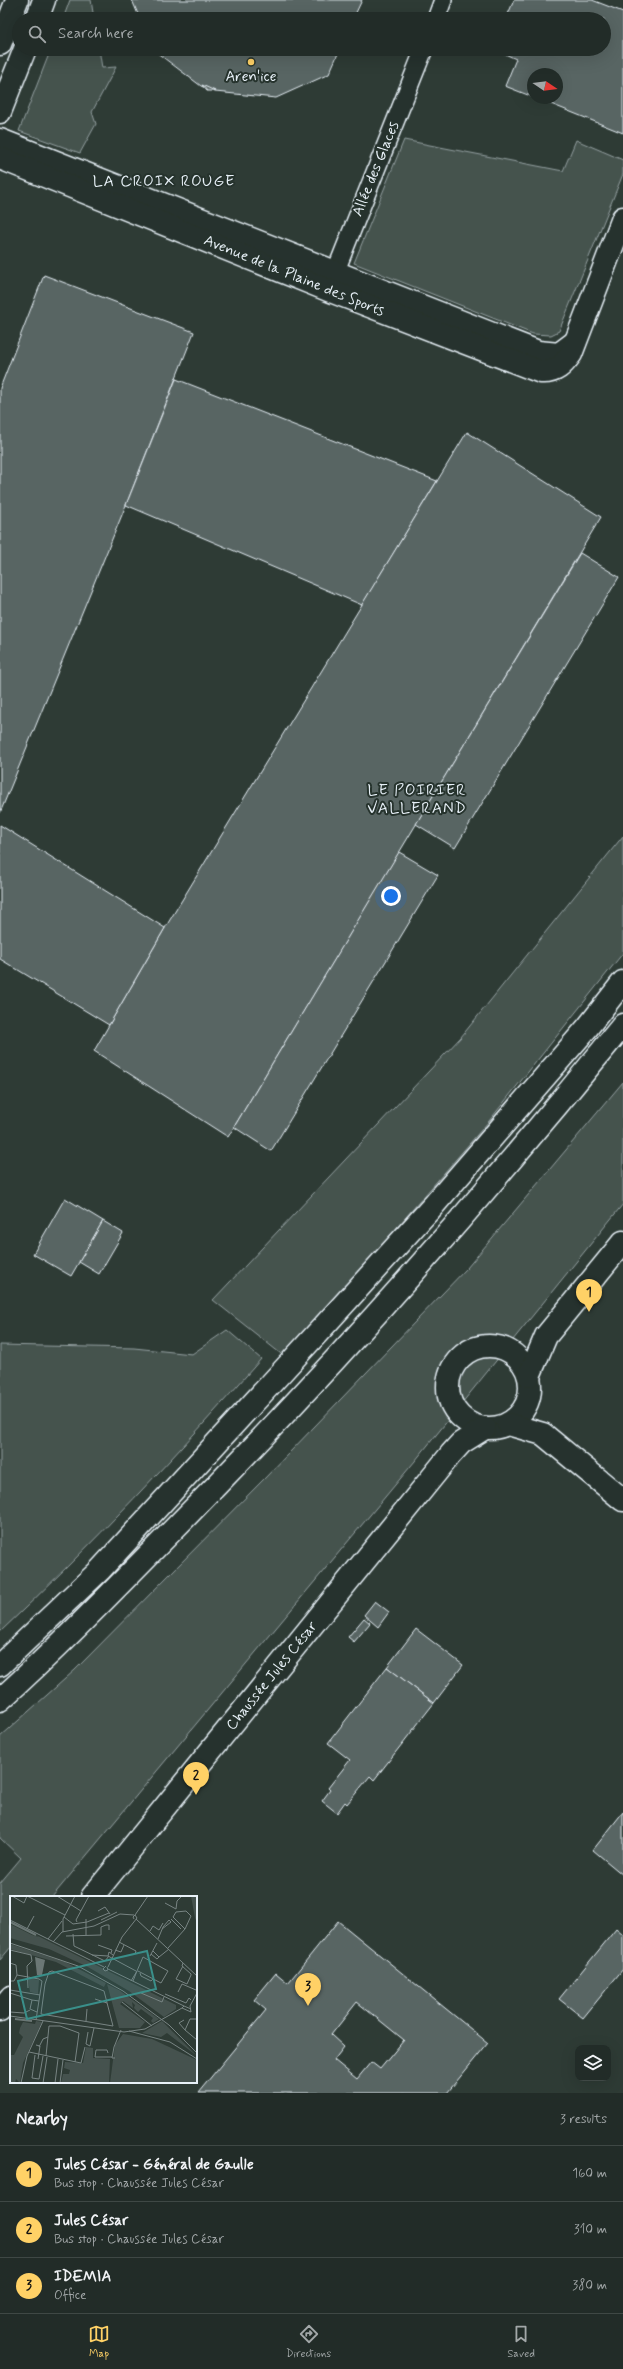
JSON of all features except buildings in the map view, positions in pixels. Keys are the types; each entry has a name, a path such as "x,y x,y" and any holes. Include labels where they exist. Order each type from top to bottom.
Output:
{"main road":[{"path":"12,12 17,0"},
{"path":"40,12 44,0"},
{"path":"0,44 12,13"},
{"path":"0,112 22,56"},
{"name":"Avenue de la Plaine des Sports","path":"0,140 332,281 541,372 548,372 558,368 570,354 623,218"},
{"name":"Avenue de la Plaine des Sports","path":"0,158 332,281"},
{"path":"0,1665 100,1570 334,1316 443,1194 587,1028 623,982"},
{"path":"0,1700 257,1445 465,1212 623,1025"},
{"path":"529,1376 546,1336 623,1242"},
{"path":"506,1350 520,1360 529,1376 530,1384 528,1400 521,1414 508,1424 497,1428 485,1428 465,1421 458,1413 450,1397 449,1384 452,1372 458,1361 469,1352 483,1347 506,1350 535,1342 546,1336"},
{"path":"528,1400 543,1434"},
{"name":"Chaussée Jules César","path":"451,1454 458,1413"},
{"path":"508,1424 543,1434 623,1500"},
{"name":"Chaussée Jules César","path":"93,1896 451,1454 461,1444 485,1428"},
{"path":"0,2010 10,1998"}],"street":[{"path":"439,12 443,0"},
{"name":"Allée des Glaces","path":"332,281 421,56"}],"shaded area":[{"path":"70,0 91,0 93,12 66,12"},
{"path":"48,56 100,56 102,68 116,67 92,112 96,124 80,153 19,131"},
{"path":"404,140 563,171 576,140 623,160 623,174 559,331 551,335 533,334 354,263"},
{"path":"623,836 623,953 489,1121 285,1357 213,1300 461,1037"},
{"path":"623,1082 623,1204 415,1461 53,1896 10,1896 10,1948 0,1960 0,1883 21,1858 0,1838 0,1737 75,1670 264,1479 467,1268"},
{"path":"227,1330 261,1359 198,1430 134,1498 68,1566 0,1632 0,1345 134,1348 192,1354"}],"place":[{"name":"Aren'ice","path":"251,62"},
{"name":"Jules César - Général de Gaulle","path":"589,1312"},
{"name":"Jules César","path":"196,1795"},
{"name":"IDEMIA","path":"308,2006"}],"district":[{"name":"LA CROIX ROUGE","path":"164,181"},
{"name":"LE POIRIER VALLERAND","path":"417,799"}]}
